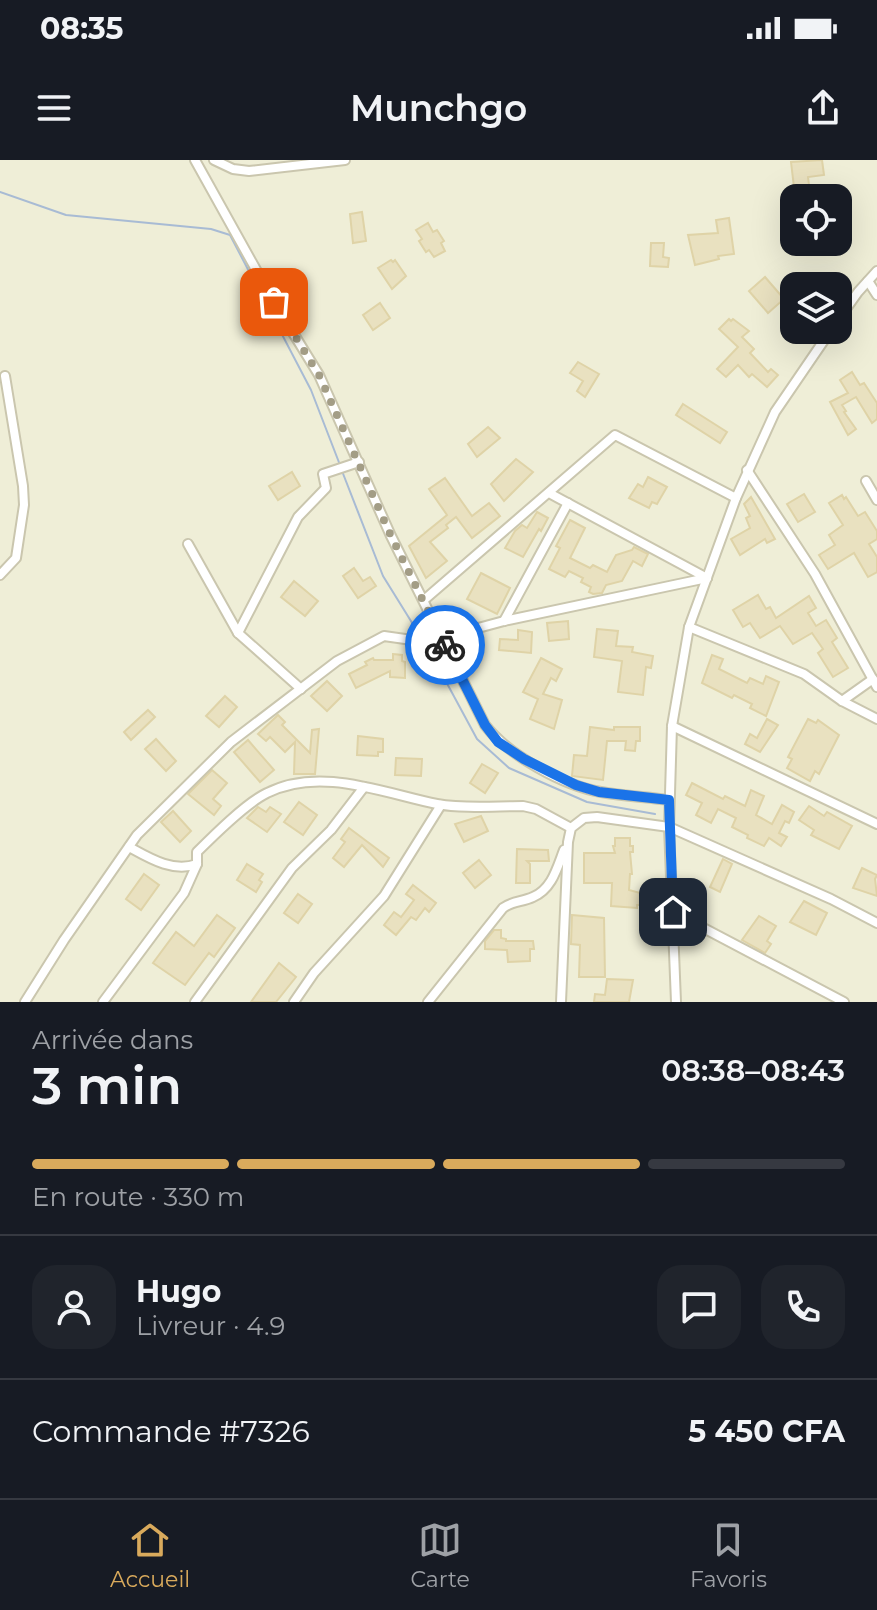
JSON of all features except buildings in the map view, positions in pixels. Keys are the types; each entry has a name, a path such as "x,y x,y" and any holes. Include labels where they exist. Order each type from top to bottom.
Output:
{"street":[{"path":"195,160 274,302 319,375 355,464 485,725 498,742 576,785 599,792 669,800"},
{"path":"214,160 233,169 249,171 345,160"},
{"path":"852,302 877,271"},
{"path":"868,281 877,295"},
{"path":"676,1002 669,800 672,726 689,627 747,470 775,412 821,344"},
{"path":"0,575 16,558 24,505 5,376"},
{"path":"424,600 615,435 736,498"},
{"path":"238,633 298,517 324,492 326,488 322,477 330,471 355,464"},
{"path":"747,470 815,574 875,683 842,701"},
{"path":"866,481 877,500"},
{"path":"549,493 707,578"},
{"path":"504,621 568,503"},
{"path":"188,544 238,633 301,689"},
{"path":"25,1002 137,835 231,742 337,661 384,636 412,640 707,578"},
{"path":"689,627 804,674 842,701 877,719"},
{"path":"672,726 877,824"},
{"path":"103,1002 184,893 197,864 197,852 265,793 301,782 321,781 364,787 441,805 523,806 536,809 571,828"},
{"path":"195,1002 292,868 331,830 364,787"},
{"path":"294,1002 314,973 384,896 441,805"},
{"path":"561,1002 568,842 571,828 584,818 669,827 831,899 877,923"},
{"path":"442,1002 430,999 503,908 532,897 552,881 568,842"},
{"path":"129,847 165,865 190,867 197,864"},
{"path":"673,912 844,1002"}],"shaded area":[{"path":"0,160 877,160 877,1002 0,1002"}],"waterway":[{"path":"0,192 66,215 211,229 230,235 311,390 340,465"},
{"path":"342,471 383,576 419,634"},
{"path":"423,639 477,739 509,768 587,802 655,814"}],"way so far":[{"path":"274,302 319,375 391,536 445,645"}],"route":[{"path":"445,645 485,725 498,742 576,785 599,792 669,800 673,912"}]}
